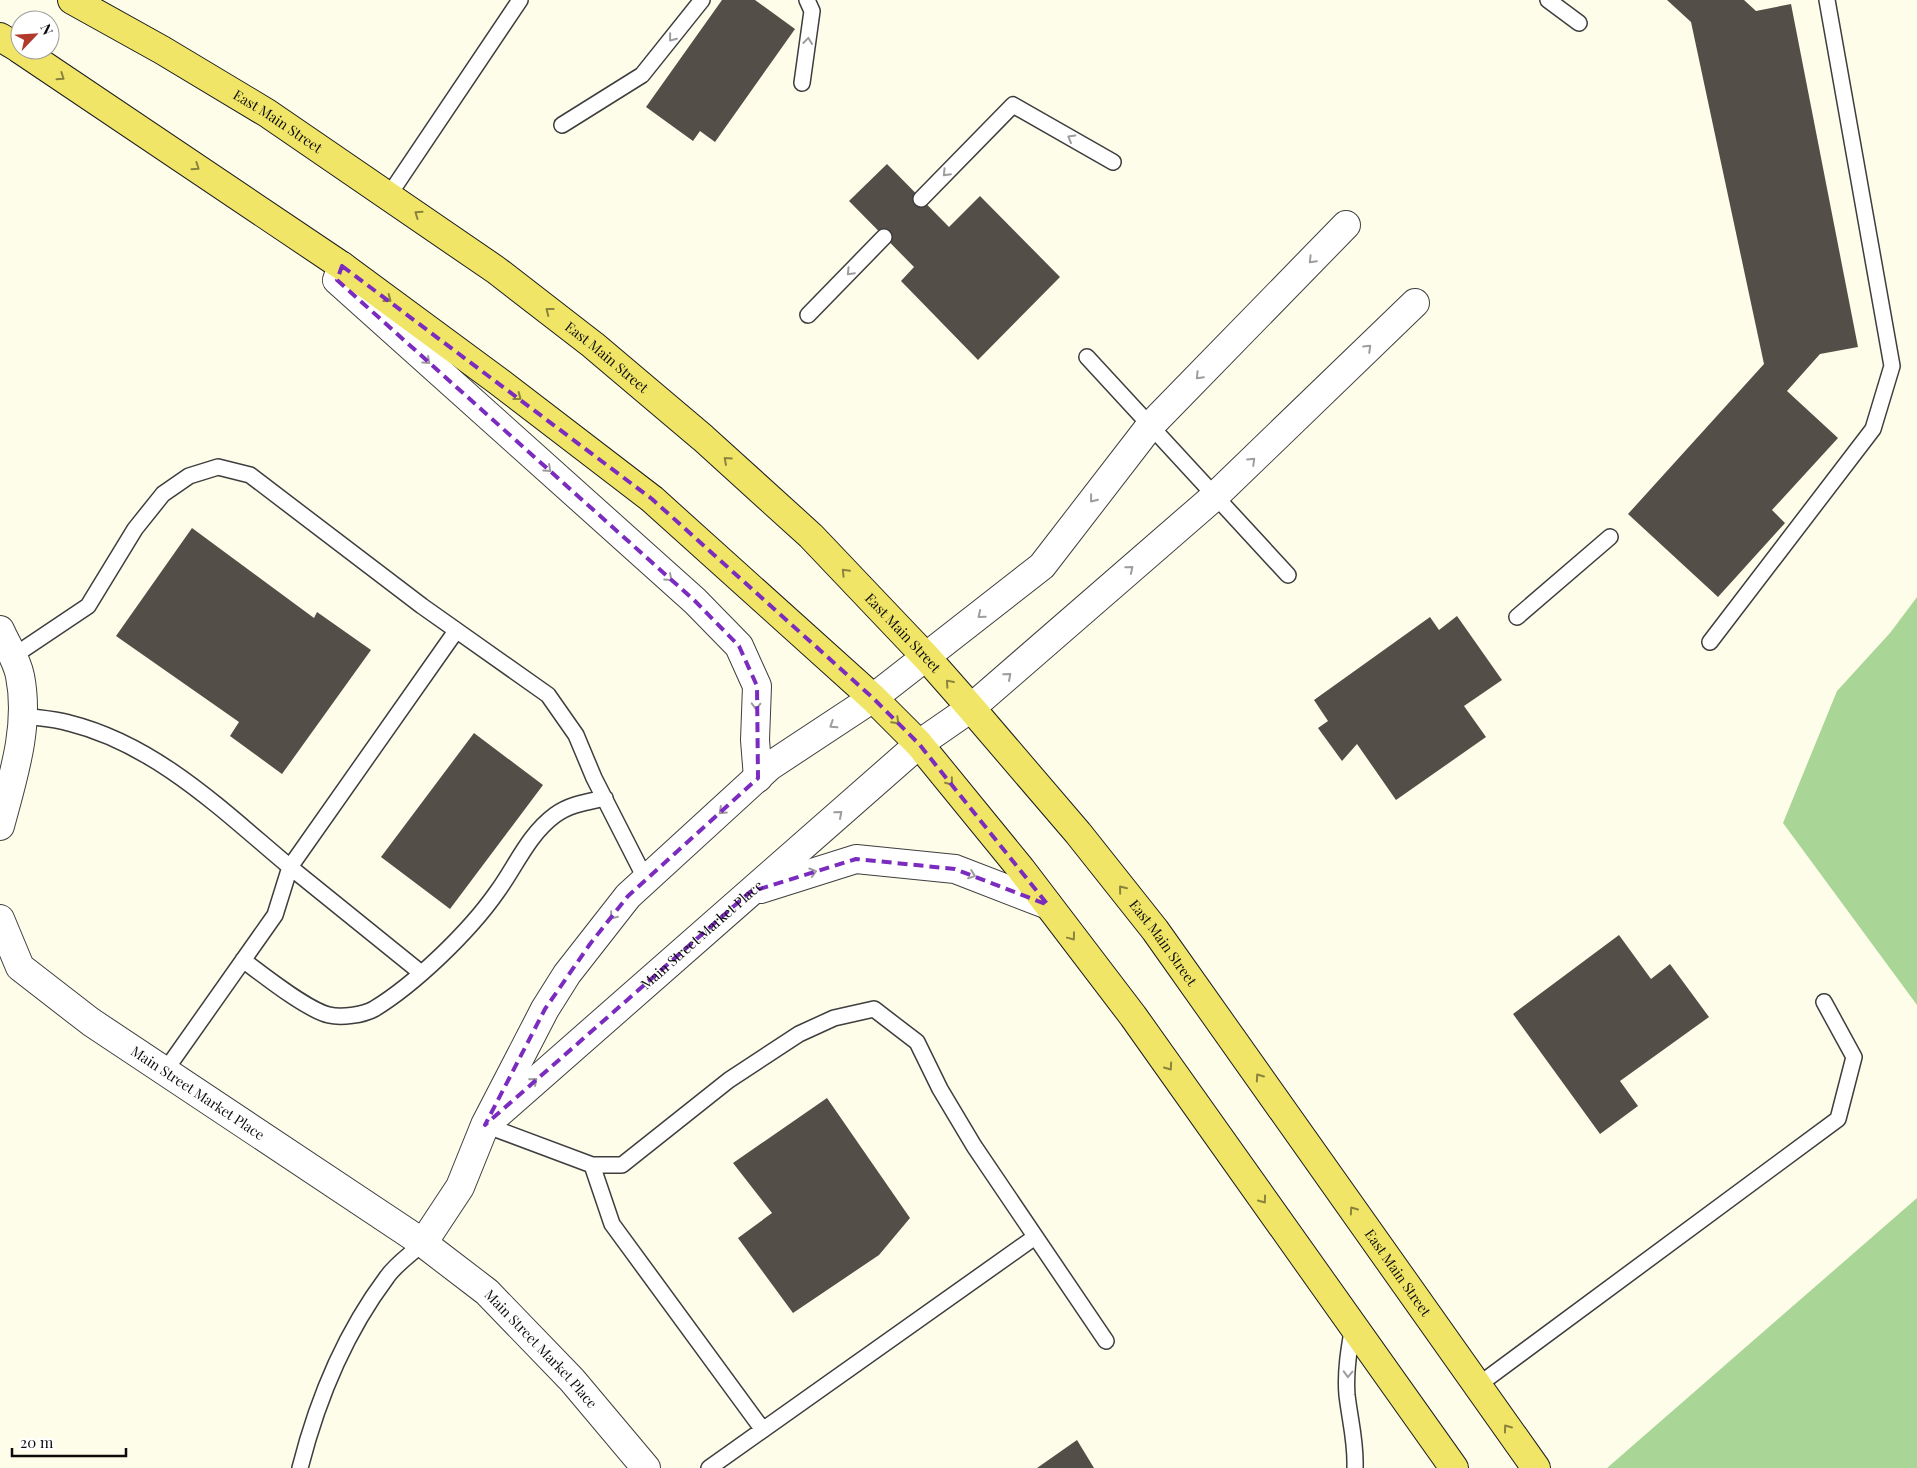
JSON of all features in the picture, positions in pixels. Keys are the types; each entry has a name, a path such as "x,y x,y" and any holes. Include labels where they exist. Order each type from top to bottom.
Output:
{"main road":[{"name":"East Main Street","path":"72,0 162,50 267,113 390,195 496,270 593,345 703,438 810,536 927,658 971,708 1078,833 1155,930 1536,1468"},
{"path":"35,60 342,266 652,499 874,698 919,744 1048,905 1133,1016 1454,1468"}],"street":[{"path":"423,1243 460,1187 472,1161 484,1125 545,1009 566,974 628,896 770,766 874,698 1042,566 1150,426 1346,225"},
{"path":"342,266 337,280 687,594 739,646 757,686 755,740 758,778"},
{"name":"Main Street Market Place","path":"484,1125 919,744 971,708 1214,498 1415,302"},
{"path":"0,630 20,674 24,716 16,767 0,826"},
{"path":"750,892 856,859 955,869 1048,905"},
{"name":"Main Street Market Place","path":"0,919 20,967 91,1022 423,1243 487,1292 572,1380 646,1468"}],"lane":[{"path":"390,195 520,0"},
{"path":"562,125 642,75 702,0"},
{"path":"802,83 812,11 807,0"},
{"path":"1548,0 1578,23"},
{"path":"1710,642 1873,429 1892,366 1827,0"},
{"path":"921,199 1013,105 1113,162"},
{"path":"808,315 884,237"},
{"path":"1087,357 1214,498 1288,575"},
{"path":"12,657 88,606 135,529 163,494 189,476 218,466 250,475 456,631 548,695 576,735 646,880"},
{"path":"1517,616 1610,537"},
{"path":"165,1071 275,915 290,867 456,631"},
{"path":"24,716 69,722 101,733 149,755 191,784 420,972"},
{"path":"243,960 282,988 329,1015 349,1015 372,1010 420,972 472,924 514,867 528,840 555,815 574,804 605,798"},
{"path":"1477,1386 1838,1119 1854,1056 1824,1002"},
{"path":"484,1125 592,1165 622,1165 729,1080 799,1034 834,1018 874,1009 917,1042 940,1089 974,1146 1106,1341"},
{"path":"592,1165 612,1224 763,1430"},
{"path":"709,1468 1035,1237"},
{"path":"300,1468 309,1432 337,1361 388,1275 423,1243"},
{"path":"1353,1326 1348,1351 1347,1394 1356,1443 1355,1468"}],"highlighted area":[{"path":"342,266 652,499 873,698 919,744 1048,905 955,869 856,859 750,892 485,1125 545,1009 590,944 628,896 758,778 757,686 739,646 695,601 337,280"}],"green space":[{"path":"1917,597 1917,1005 1783,823 1837,691 1890,633"},
{"path":"1917,1198 1917,1468 1607,1468"}],"building":[{"path":"722,0 755,0 795,29 715,142 700,131 693,141 646,107"},
{"path":"1667,0 1744,0 1756,11 1791,4 1858,347 1820,354 1787,391 1838,438 1772,510 1785,523 1718,597 1628,514 1764,364 1691,22"},
{"path":"887,164 949,227 980,196 1060,277 978,360 901,281 914,267 849,201"},
{"path":"192,528 314,618 317,612 371,650 282,774 230,736 239,722 116,636"},
{"path":"1457,616 1502,680 1464,706 1486,737 1396,800 1357,744 1342,761 1318,728 1328,721 1314,700 1430,617 1439,630"},
{"path":"474,733 543,785 450,909 381,857"},
{"path":"1619,935 1651,979 1670,964 1709,1017 1620,1081 1638,1106 1600,1134 1513,1014"},
{"path":"827,1098 910,1218 879,1255 793,1313 738,1238 772,1213 733,1163"},
{"path":"1077,1440 1094,1468 1037,1468"}]}
